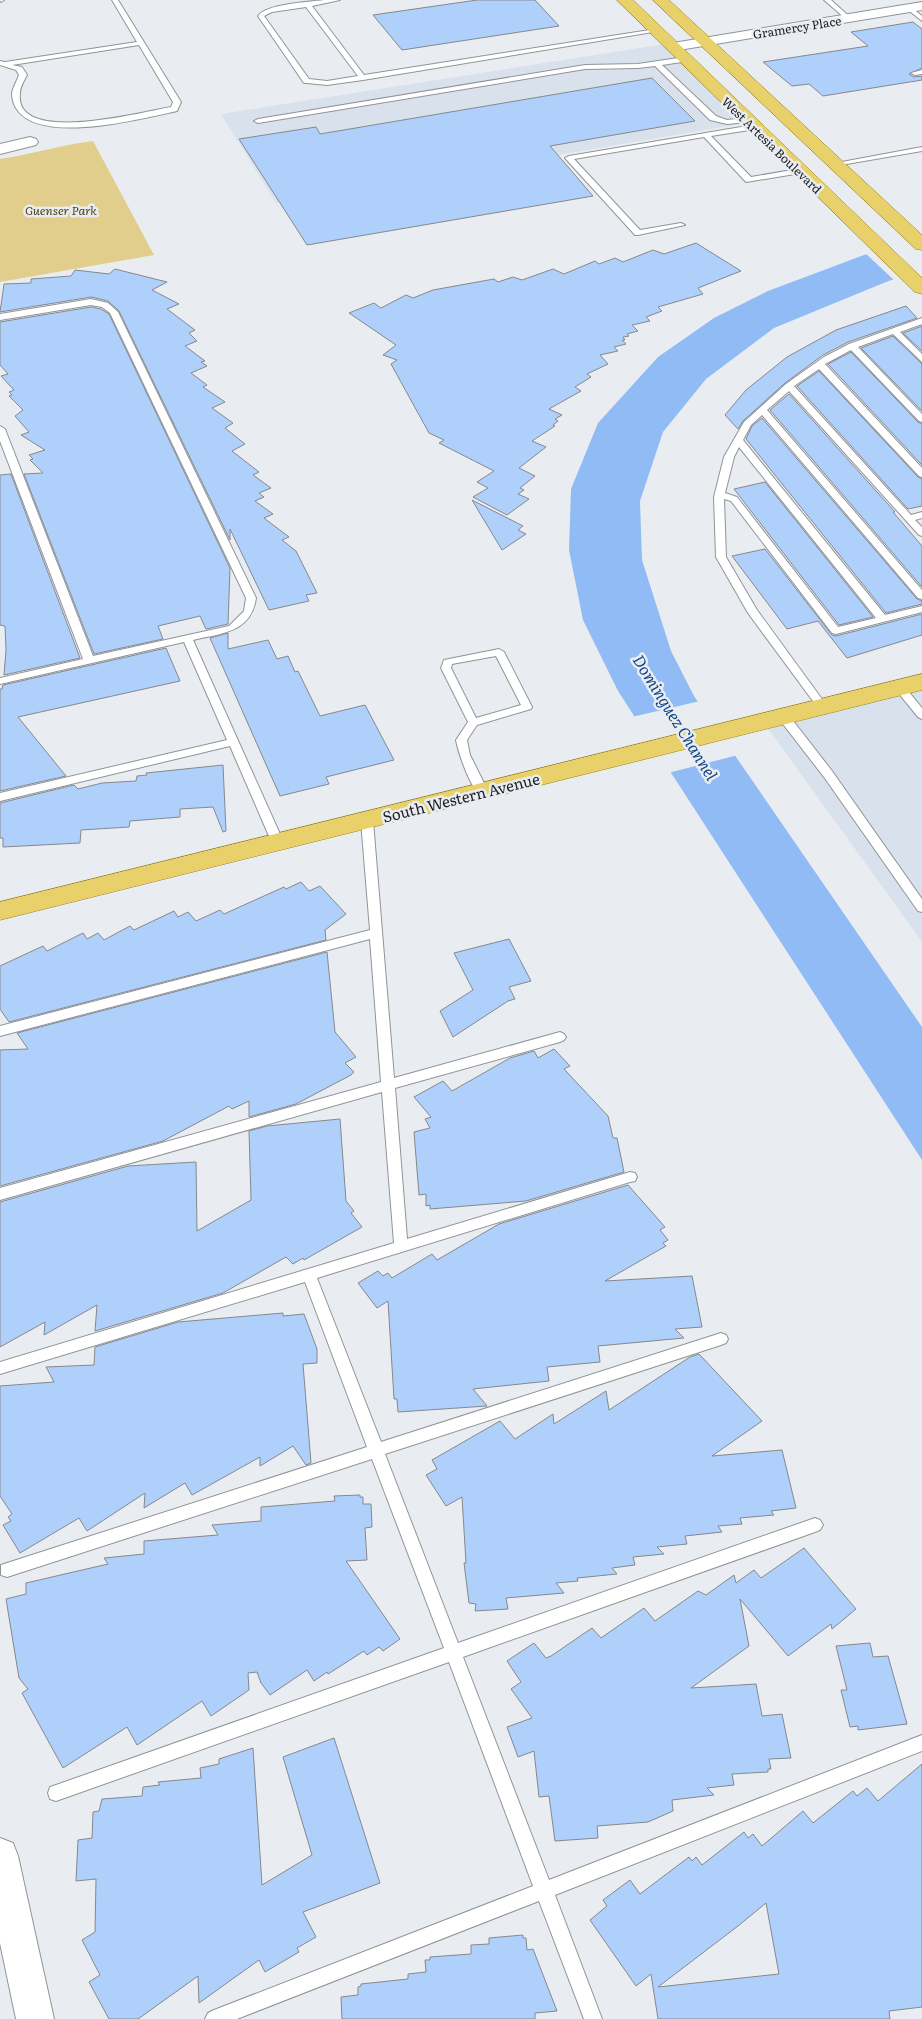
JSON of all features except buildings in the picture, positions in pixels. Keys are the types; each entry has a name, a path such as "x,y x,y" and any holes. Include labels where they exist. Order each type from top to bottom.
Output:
{"main road":[{"name":"West Artesia Boulevard","path":"624,0 798,171 922,288"},
{"name":"West Artesia Boulevard","path":"660,0 922,245"},
{"name":"South Western Avenue","path":"0,911 922,682"}],"street":[{"name":"Gramercy Place","path":"679,53 705,42 915,7"},
{"path":"0,149 30,142"},
{"path":"0,1856 35,2019"}],"lane":[{"path":"2,63 19,69 23,75 16,93 18,103 25,114 50,125 76,124 174,109 177,102 115,0"},
{"path":"338,0 264,12 261,16 307,81 327,83 363,78 656,31"},
{"path":"827,0 848,18"},
{"path":"307,4 363,78"},
{"path":"915,7 922,19"},
{"path":"2,63 141,43"},
{"path":"258,121 585,67 656,64 679,53"},
{"path":"656,64 712,118 728,122 749,123"},
{"path":"681,224 638,233 569,158 706,135 749,123"},
{"path":"706,135 749,180 798,171"},
{"path":"835,164 922,149"},
{"path":"0,317 91,302 105,305 114,312 251,598 249,612 232,628 0,681"},
{"path":"822,706 752,611 721,557 719,497 729,457 747,424 789,386 820,364 852,346 922,321"},
{"path":"893,330 922,359"},
{"path":"852,346 922,419"},
{"path":"820,364 922,474"},
{"path":"789,386 922,533"},
{"path":"762,410 922,596"},
{"path":"0,429 88,660"},
{"path":"738,440 882,619"},
{"path":"719,497 728,496 734,499 836,631 922,609"},
{"path":"909,518 922,515"},
{"path":"187,638 278,843"},
{"path":"473,722 446,668 448,662 499,652 527,707 473,722 461,740 464,754 482,792"},
{"path":"900,688 922,715"},
{"path":"784,716 828,774 922,908"},
{"path":"0,798 233,742"},
{"path":"367,821 401,1247"},
{"path":"0,1031 376,933"},
{"path":"0,1194 560,1037"},
{"path":"0,1368 630,1178"},
{"path":"309,1274 378,1450 593,2019"},
{"path":"7,1570 721,1339"},
{"path":"56,1793 815,1524"},
{"path":"214,2019 922,1743"}],"shaded area":[{"path":"665,44 746,123 276,203 221,114"},
{"path":"922,690 922,942 768,728"}],"green space":[{"name":"Guenser Park","path":"93,141 154,255 0,282 0,159"}],"water":[{"name":"Dominguez Channel","path":"922,236 922,269 774,328 706,379 663,432 640,501 642,560 671,651 694,696 922,1027 922,1160 618,691 583,620 569,550 571,489 598,423 658,357 714,318 768,291 864,255"}],"pier":[{"path":"922,234 922,272 895,281 864,252"},
{"path":"700,701 738,755 668,773 632,717"}]}
